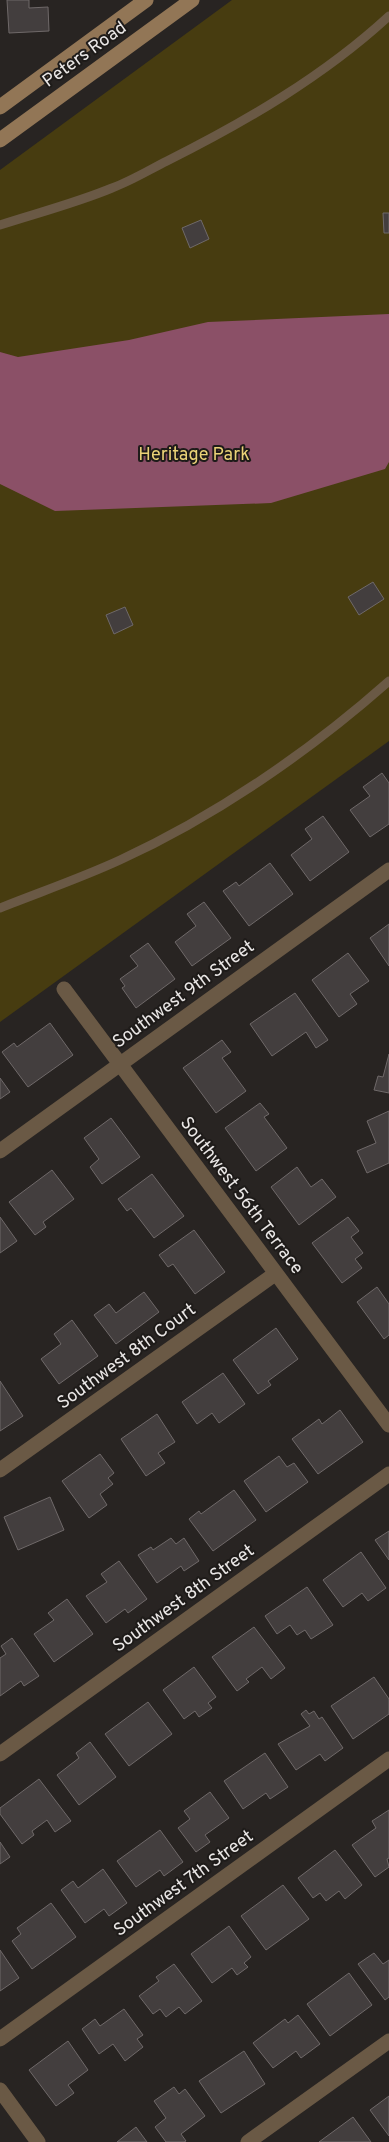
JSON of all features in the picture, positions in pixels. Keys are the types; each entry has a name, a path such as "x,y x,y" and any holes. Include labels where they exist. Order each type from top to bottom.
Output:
{"main road":[{"name":"Peters Road","path":"0,107 146,0"},
{"name":"Peters Road","path":"0,140 192,0"}],"street":[{"name":"Southwest 9th Street","path":"0,1150 389,870"},
{"name":"Southwest 56th Terrace","path":"64,989 275,1274 389,1424"},
{"name":"Southwest 8th Court","path":"0,1470 275,1274"},
{"name":"Southwest 8th Street","path":"0,1754 389,1474"},
{"name":"Southwest 7th Street","path":"0,2039 389,1759"},
{"path":"248,2142 389,2041"},
{"path":"0,2090 38,2142"}],"lane":[{"path":"0,225 113,188 186,152 247,118 314,75 369,34 389,16"},
{"path":"0,908 121,859 178,830 245,789 332,730 389,681"}],"green space":[{"name":"Heritage Park","path":"232,0 389,0 389,741 0,1022 0,170"}],"shaded area":[{"path":"389,314 389,462 385,469 271,503 55,511 0,484 0,352 18,357 129,340 208,322"}],"building":[{"path":"7,0 29,0 29,8 48,7 49,31 9,33"},
{"path":"383,213 389,213 389,233 384,233"},
{"path":"201,220 209,239 190,248 182,228"},
{"path":"373,582 384,599 359,615 348,597"},
{"path":"125,607 133,625 114,634 106,615"},
{"path":"382,773 389,783 389,824 370,837 350,810 370,796 363,787"},
{"path":"323,816 349,852 310,881 291,855 312,839 305,829"},
{"path":"270,863 293,894 249,926 223,891 236,882 239,886"},
{"path":"204,902 231,938 192,966 175,942 196,926 187,914"},
{"path":"389,924 389,966 370,938"},
{"path":"148,943 175,979 136,1008 122,988 125,986 120,979 138,966 130,956"},
{"path":"348,953 369,981 350,994 357,1004 339,1017 312,980"},
{"path":"295,993 328,1040 316,1048 306,1032 272,1056 250,1024"},
{"path":"50,1023 73,1055 28,1087 2,1052 14,1043 17,1047"},
{"path":"222,1040 231,1052 222,1058 246,1091 216,1113 183,1068"},
{"path":"389,1054 389,1093 374,1090 378,1076 383,1077"},
{"path":"0,1078 10,1092 0,1099"},
{"path":"260,1103 269,1114 264,1117 287,1148 256,1171 225,1128"},
{"path":"389,1111 389,1163 367,1173 357,1151 376,1143 367,1121"},
{"path":"111,1118 140,1157 102,1184 90,1167 99,1159 84,1138"},
{"path":"297,1167 311,1187 322,1179 336,1197 299,1225 271,1187"},
{"path":"52,1170 74,1199 43,1222 46,1227 35,1235 9,1202"},
{"path":"152,1174 184,1216 154,1238 131,1208 127,1211 118,1199"},
{"path":"0,1217 17,1241 0,1253"},
{"path":"348,1217 359,1231 351,1237 363,1253 355,1259 362,1268 342,1283 312,1243"},
{"path":"194,1230 225,1272 195,1294 173,1264 168,1267 159,1255"},
{"path":"377,1287 389,1304 389,1335 384,1339 357,1302"},
{"path":"144,1292 159,1312 116,1344 94,1315 109,1304 116,1313"},
{"path":"72,1320 98,1356 59,1384 41,1359 61,1344 54,1334"},
{"path":"276,1328 298,1359 268,1381 271,1385 258,1394 233,1360"},
{"path":"223,1373 245,1404 219,1423 212,1413 197,1424 182,1402"},
{"path":"0,1381 23,1416 0,1431"},
{"path":"340,1410 363,1442 318,1474 292,1439 319,1419 322,1424"},
{"path":"157,1414 175,1442 158,1453 165,1463 146,1476 121,1439"},
{"path":"100,1454 114,1473 108,1478 113,1484 100,1494 107,1505 89,1518 62,1481"},
{"path":"279,1456 287,1467 294,1463 308,1482 266,1512 244,1481"},
{"path":"234,1490 256,1520 213,1551 189,1519 199,1511 201,1514"},
{"path":"50,1497 64,1530 18,1550 4,1517"},
{"path":"389,1531 389,1560 375,1540"},
{"path":"171,1538 176,1544 184,1538 199,1561 184,1571 181,1566 157,1583 138,1555 151,1547 153,1550"},
{"path":"361,1552 386,1588 368,1601 362,1593 343,1607 323,1580"},
{"path":"119,1561 147,1599 128,1613 125,1609 106,1623 86,1596 107,1582 101,1574"},
{"path":"307,1587 333,1625 311,1639 305,1630 297,1635 290,1625 277,1634 265,1616"},
{"path":"67,1599 93,1634 54,1662 34,1634 54,1620 48,1613"},
{"path":"254,1627 285,1668 271,1679 262,1667 246,1679 249,1682 237,1691 212,1657"},
{"path":"12,1638 39,1676 24,1686 21,1681 0,1696 0,1658 6,1654 1,1646"},
{"path":"194,1667 216,1697 208,1703 212,1708 199,1717 195,1711 184,1719 163,1690"},
{"path":"374,1677 389,1699 389,1714 353,1739 331,1706"},
{"path":"148,1702 172,1734 129,1766 105,1734"},
{"path":"306,1710 309,1714 314,1711 319,1719 322,1717 343,1748 325,1761 320,1754 296,1770 278,1744 310,1726 301,1714"},
{"path":"90,1742 116,1777 79,1805 57,1775 79,1758 76,1753"},
{"path":"265,1753 288,1787 270,1799 266,1793 243,1809 224,1781"},
{"path":"39,1779 71,1821 55,1832 47,1820 32,1831 34,1835 22,1844 0,1814 0,1808"},
{"path":"210,1792 229,1818 205,1835 210,1842 196,1852 178,1828 190,1819 184,1811"},
{"path":"389,1810 389,1858 387,1859 389,1867 375,1877 352,1845 376,1828 372,1821"},
{"path":"160,1830 183,1862 164,1876 160,1870 136,1887 117,1861"},
{"path":"0,1842 10,1857 0,1864"},
{"path":"335,1850 362,1885 345,1899 339,1891 326,1901 320,1893 313,1898 298,1878"},
{"path":"103,1869 127,1903 109,1916 104,1909 85,1923 61,1890 73,1881 78,1888"},
{"path":"283,1885 309,1919 266,1950 241,1916"},
{"path":"51,1903 76,1937 32,1969 12,1941 21,1934 17,1928"},
{"path":"229,1926 251,1957 244,1963 248,1967 237,1975 232,1968 212,1983 191,1954"},
{"path":"0,1950 19,1978 0,1991"},
{"path":"374,1953 383,1964 389,1960 389,1997 385,2000 358,1964"},
{"path":"174,1964 202,2001 185,2014 179,2007 166,2017 160,2009 153,2014 139,1996 159,1981 156,1977"},
{"path":"349,1973 372,2005 330,2036 307,2004"},
{"path":"124,2009 143,2035 137,2039 143,2047 125,2061 113,2044 99,2054 82,2029 95,2019 100,2026"},
{"path":"298,2015 320,2044 301,2058 296,2051 273,2068 253,2043 285,2019 288,2023"},
{"path":"68,2041 88,2070 68,2085 74,2093 56,2106 29,2070"},
{"path":"244,2051 265,2084 221,2113 199,2081"},
{"path":"174,2087 179,2094 185,2089 205,2116 181,2134 186,2141 184,2142 166,2142 155,2127 166,2118 154,2101"},
{"path":"389,2096 389,2136 370,2110"},
{"path":"353,2117 371,2142 319,2142"},
{"path":"136,2127 147,2142 117,2142"}]}
